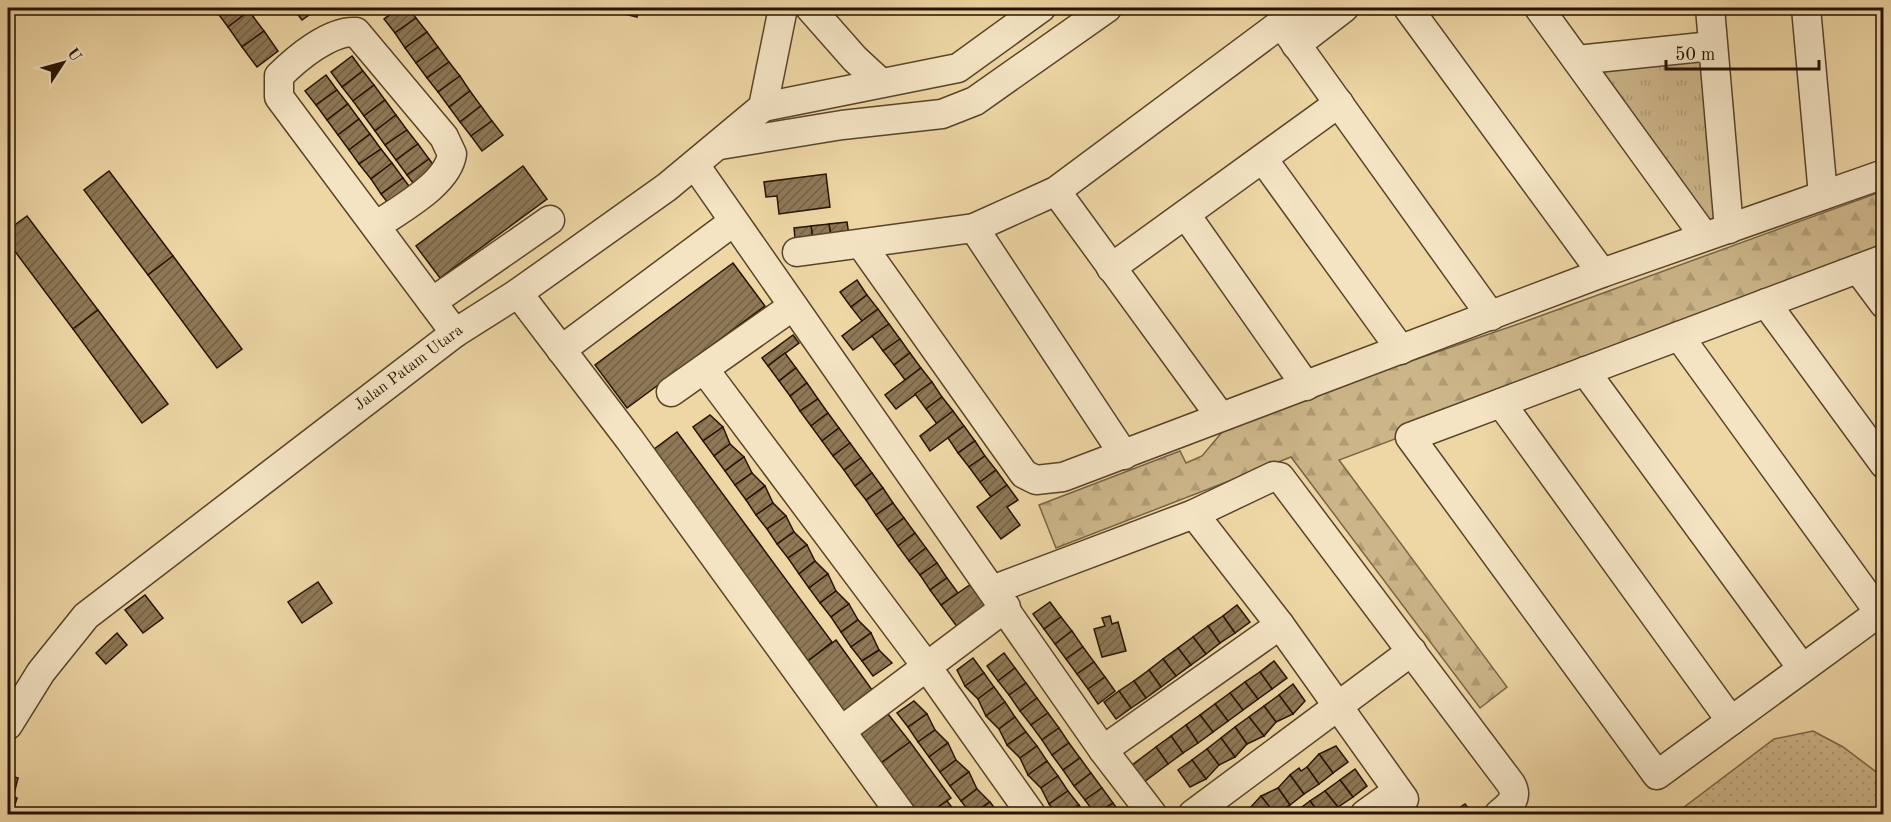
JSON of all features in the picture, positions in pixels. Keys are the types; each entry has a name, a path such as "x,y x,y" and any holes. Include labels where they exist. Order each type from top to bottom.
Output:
{"street":[{"path":"783,8 763,107 958,68 1041,8"},
{"path":"810,8 855,59 881,83"},
{"path":"1107,8 975,101 942,114 842,125 704,155 733,222 1103,750 1152,814"},
{"path":"797,252 974,228 1056,191 1293,25 1344,8"},
{"path":"1408,8 1602,273"},
{"path":"1539,8 1577,60 1717,233"},
{"path":"1710,8 1717,233"},
{"path":"1806,8 1823,195"},
{"path":"1293,25 1340,103 1491,316"},
{"path":"376,226 446,172 452,154 444,137 356,32 349,32 327,40 279,76 279,97 455,333"},
{"path":"1577,60 1712,46"},
{"path":"1111,268 1340,103"},
{"name":"Jalan Patam Utara","path":"8,725 41,672 86,616 455,333 518,293 704,155 763,107"},
{"path":"1263,159 1401,350"},
{"path":"861,244 1024,474 1036,480 1062,477 1124,455 1220,416 1306,386 1602,273 1884,174"},
{"path":"1056,191 1220,416"},
{"path":"1186,215 1306,386"},
{"path":"432,302 550,220"},
{"path":"561,350 733,222"},
{"path":"974,228 1124,455"},
{"path":"1679,336 1882,614 1802,668 1657,775 1410,437 1766,303 1871,264 1884,304"},
{"path":"518,293 630,440 901,814"},
{"path":"1766,303 1884,464"},
{"path":"670,392 793,306"},
{"path":"704,369 927,667 1031,814"},
{"path":"1585,371 1802,668"},
{"path":"1501,403 1731,721"},
{"path":"841,731 927,667 999,599 1194,514 1274,476 1280,477 1514,788 1510,805 1499,814"},
{"path":"1194,514 1280,625 1401,795 1365,814"},
{"path":"1103,750 1280,625"},
{"path":"1193,814 1412,651"}],"green space":[{"path":"1712,46 1729,229 1704,236 1577,60"},
{"path":"1883,191 1883,255 1339,460 1507,687 1480,708 1291,457 1056,548 1039,505 1180,451 1186,463 1202,456 1229,424 1521,323"},
{"path":"1813,731 1843,747 1883,777 1883,814 1675,814 1774,739"}],"building":[{"path":"214,8 247,8 249,11 228,27"},
{"path":"293,8 319,8 302,20"},
{"path":"399,8 409,8 416,18 395,33 384,19"},
{"path":"625,8 638,8 637,17 624,14"},
{"path":"249,11 264,31 242,47 228,27"},
{"path":"416,18 427,32 405,48 395,33"},
{"path":"264,31 278,51 257,67 242,47"},
{"path":"427,32 438,47 416,63 405,48"},
{"path":"438,47 449,62 427,78 416,63"},
{"path":"352,56 363,71 342,87 331,72"},
{"path":"449,62 460,76 438,92 427,78"},
{"path":"363,71 374,85 353,101 342,87"},
{"path":"326,75 337,90 316,105 305,91"},
{"path":"460,76 470,91 449,107 438,92"},
{"path":"374,85 385,100 364,116 353,101"},
{"path":"337,90 348,104 327,120 316,105"},
{"path":"470,91 481,106 460,122 449,107"},
{"path":"385,100 396,115 375,131 364,116"},
{"path":"348,104 359,119 338,135 327,120"},
{"path":"481,106 492,121 471,136 460,122"},
{"path":"396,115 407,130 385,145 375,131"},
{"path":"359,119 370,134 349,150 338,135"},
{"path":"492,121 503,135 482,151 471,136"},
{"path":"407,130 418,144 396,160 385,145"},
{"path":"370,134 381,149 359,164 349,150"},
{"path":"418,144 429,159 407,175 396,160"},
{"path":"381,149 392,163 371,179 359,164"},
{"path":"429,159 440,174 418,190 407,175"},
{"path":"392,163 403,178 381,194 371,179"},
{"path":"523,166 547,199 440,278 416,246"},
{"path":"109,171 173,256 148,275 84,190"},
{"path":"826,174 830,207 779,214 777,196 766,197 764,182"},
{"path":"403,178 414,193 392,208 381,194"},
{"path":"27,216 98,310 73,329 8,242 8,230"},
{"path":"847,222 850,242 832,244 829,224"},
{"path":"829,224 832,244 814,246 811,226"},
{"path":"811,226 814,246 796,249 794,228"},
{"path":"173,256 242,349 217,368 148,275"},
{"path":"733,263 765,306 627,408 595,365"},
{"path":"857,280 867,295 851,307 840,292"},
{"path":"867,295 878,309 862,321 851,307"},
{"path":"878,309 889,324 853,350 842,336"},
{"path":"98,310 168,404 142,423 73,329"},
{"path":"889,324 900,339 883,351 872,336"},
{"path":"793,335 799,343 768,366 762,358"},
{"path":"900,339 910,353 894,365 883,351"},
{"path":"785,353 796,368 779,381 768,366"},
{"path":"910,353 921,368 905,380 894,365"},
{"path":"796,368 807,383 790,396 779,381"},
{"path":"921,368 932,382 896,409 885,395"},
{"path":"932,382 942,397 926,409 915,394"},
{"path":"807,383 818,399 800,411 790,396"},
{"path":"942,397 953,411 937,424 926,409"},
{"path":"818,399 828,413 811,426 800,411"},
{"path":"953,411 964,426 930,451 920,436"},
{"path":"828,413 839,428 822,441 811,426"},
{"path":"710,415 723,427 703,441 693,427"},
{"path":"964,426 975,441 958,453 948,438"},
{"path":"723,427 730,444 714,456 703,441"},
{"path":"839,428 850,443 833,456 822,441"},
{"path":"677,432 832,642 808,661 653,450"},
{"path":"975,441 985,456 969,467 958,453"},
{"path":"850,443 861,458 844,470 833,456"},
{"path":"730,444 744,457 725,471 714,456"},
{"path":"985,456 996,470 980,482 969,467"},
{"path":"744,457 752,473 735,485 725,471"},
{"path":"861,458 872,473 855,486 844,470"},
{"path":"996,470 1007,485 991,497 980,482"},
{"path":"752,473 765,486 746,500 735,485"},
{"path":"872,473 883,488 866,500 855,486"},
{"path":"1007,485 1018,500 1007,507 1020,525 1001,539 977,507"},
{"path":"765,486 773,503 756,515 746,500"},
{"path":"883,488 893,503 876,515 866,500"},
{"path":"773,503 786,516 767,529 756,515"},
{"path":"893,503 904,518 887,530 876,515"},
{"path":"786,516 794,532 777,544 767,529"},
{"path":"904,518 915,533 898,546 887,530"},
{"path":"794,532 807,545 788,558 777,544"},
{"path":"915,533 926,548 909,561 898,546"},
{"path":"807,545 815,561 799,574 788,558"},
{"path":"926,548 937,563 920,575 909,561"},
{"path":"815,561 828,574 809,588 799,574"},
{"path":"937,563 947,578 930,590 920,575"},
{"path":"828,574 836,591 820,603 809,588"},
{"path":"947,578 958,593 941,605 930,590"},
{"path":"318,582 332,603 302,623 288,602"},
{"path":"971,584 988,607 958,628 941,605"},
{"path":"836,591 849,604 831,617 820,603"},
{"path":"145,595 163,618 143,633 125,610"},
{"path":"1050,602 1061,617 1044,629 1033,614"},
{"path":"849,604 858,620 841,632 831,617"},
{"path":"1237,605 1250,622 1235,633 1223,616"},
{"path":"1110,616 1112,624 1118,622 1126,651 1102,657 1094,629 1105,626 1102,618"},
{"path":"1223,616 1235,633 1220,643 1208,626"},
{"path":"1061,617 1072,631 1055,644 1044,629"},
{"path":"858,620 871,633 851,647 841,632"},
{"path":"1208,626 1220,643 1206,654 1193,637"},
{"path":"1072,631 1083,647 1066,659 1055,644"},
{"path":"117,633 127,645 106,664 96,653"},
{"path":"871,633 879,650 862,661 851,647"},
{"path":"1193,637 1206,654 1191,665 1178,648"},
{"path":"836,640 875,694 847,715 808,661"},
{"path":"1083,647 1094,662 1077,674 1066,659"},
{"path":"1178,648 1191,665 1176,676 1163,659"},
{"path":"879,650 892,663 873,676 862,661"},
{"path":"1004,653 1015,668 998,681 987,666"},
{"path":"973,658 984,673 965,686 957,670"},
{"path":"1163,659 1176,676 1161,687 1149,670"},
{"path":"1274,661 1287,678 1272,689 1260,672"},
{"path":"1094,662 1105,677 1088,689 1077,674"},
{"path":"1015,668 1026,683 1009,695 998,681"},
{"path":"1149,670 1161,687 1146,698 1134,681"},
{"path":"1260,672 1272,689 1258,699 1245,682"},
{"path":"984,673 994,687 978,699 965,686"},
{"path":"1105,677 1115,691 1098,704 1088,689"},
{"path":"1134,681 1146,698 1131,708 1119,691"},
{"path":"1245,682 1258,699 1243,710 1230,693"},
{"path":"1026,683 1037,698 1020,711 1009,695"},
{"path":"1293,684 1305,701 1293,714 1279,695"},
{"path":"994,687 1005,702 986,716 978,699"},
{"path":"1119,691 1131,708 1116,719 1104,702"},
{"path":"1230,693 1243,710 1228,721 1215,704"},
{"path":"1279,695 1293,714 1276,722 1264,706"},
{"path":"1037,698 1048,713 1031,725 1020,711"},
{"path":"914,701 927,714 908,727 897,713"},
{"path":"1005,702 1015,717 999,729 986,716"},
{"path":"1215,704 1228,721 1213,732 1200,715"},
{"path":"1264,706 1276,722 1264,736 1249,717"},
{"path":"1048,713 1059,728 1042,740 1031,725"},
{"path":"888,714 910,742 881,763 860,734"},
{"path":"927,714 935,730 918,742 908,727"},
{"path":"1200,715 1213,732 1198,743 1186,725"},
{"path":"1015,717 1026,732 1007,745 999,729"},
{"path":"1249,717 1264,736 1247,744 1235,727"},
{"path":"1186,725 1198,743 1183,753 1171,736"},
{"path":"1235,727 1247,744 1235,757 1221,738"},
{"path":"1059,728 1069,743 1052,755 1042,740"},
{"path":"935,730 948,743 929,757 918,742"},
{"path":"1026,732 1037,746 1020,758 1007,745"},
{"path":"1171,736 1183,753 1168,764 1156,747"},
{"path":"1221,738 1235,757 1219,765 1207,749"},
{"path":"910,742 951,798 928,814 919,814 881,763"},
{"path":"948,743 956,760 940,772 929,757"},
{"path":"1069,743 1080,758 1063,770 1052,755"},
{"path":"1037,746 1047,761 1028,775 1020,758"},
{"path":"1336,746 1348,762 1333,773 1319,754"},
{"path":"1156,747 1168,764 1144,782 1132,765"},
{"path":"1207,749 1219,765 1206,779 1192,760"},
{"path":"1319,754 1333,773 1319,784 1307,767"},
{"path":"1080,758 1091,773 1074,786 1063,770"},
{"path":"956,760 969,772 950,786 940,772"},
{"path":"1192,760 1206,779 1190,787 1178,770"},
{"path":"1047,761 1058,776 1041,788 1028,775"},
{"path":"1307,767 1319,784 1304,794 1290,775 1299,768 1301,771"},
{"path":"1355,769 1367,786 1353,797 1340,780"},
{"path":"969,772 977,789 961,801 950,786"},
{"path":"1091,773 1102,788 1085,800 1074,786"},
{"path":"8,775 18,778 14,794 8,792"},
{"path":"1290,775 1304,794 1290,805 1278,788"},
{"path":"1058,776 1068,791 1049,804 1041,788"},
{"path":"1340,780 1353,797 1338,807 1325,791"},
{"path":"1102,788 1113,803 1095,814 1085,800"},
{"path":"1278,788 1290,805 1275,814 1261,796"},
{"path":"977,789 990,802 971,814 961,801"},
{"path":"1068,791 1079,805 1066,814 1060,814 1057,810 1055,812 1049,804"},
{"path":"1325,791 1338,807 1328,814 1320,814 1310,801"},
{"path":"8,795 17,798 12,814 8,814"},
{"path":"1261,796 1275,814 1252,814 1249,809"},
{"path":"947,801 957,814 928,814"},
{"path":"1310,801 1320,814 1297,814 1295,812"},
{"path":"990,802 996,814 973,814"},
{"path":"1113,803 1121,814 1097,814"},
{"path":"1465,804 1473,814 1450,814"},
{"path":"1079,805 1085,814 1066,814"}]}
